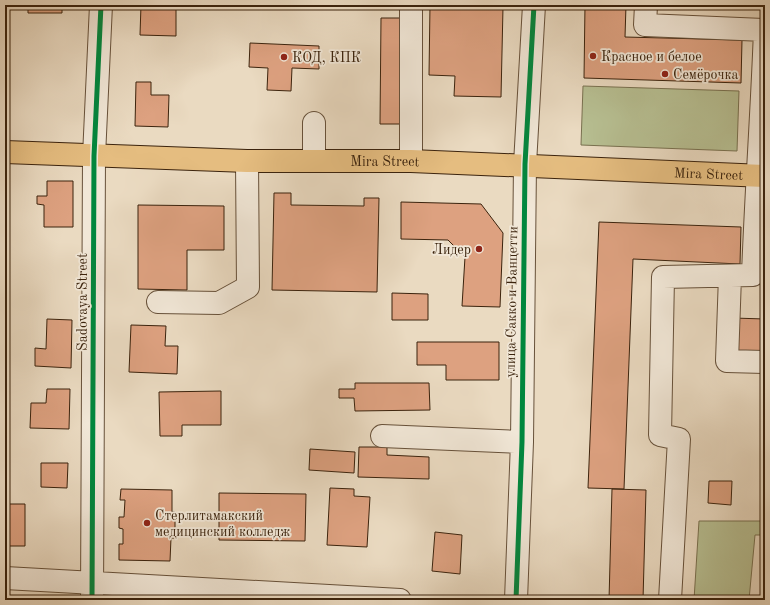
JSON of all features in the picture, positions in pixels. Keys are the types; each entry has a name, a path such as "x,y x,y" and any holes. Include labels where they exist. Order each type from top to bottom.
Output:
{"main road":[{"name":"Mira Street","path":"5,152 247,160 411,161 525,164 761,175"}],"street":[{"name":"Sadovaya Street","path":"93,591 94,156 101,5"},
{"name":"улица Сакко и Ванцетти","path":"516,600 522,442 525,164 534,5"},
{"path":"646,5 645,25 765,30 761,175 753,275 663,277 660,435 678,439 670,600"},
{"path":"411,8 411,161"},
{"path":"314,123 314,160"},
{"path":"158,302 219,302 248,287 247,160"},
{"path":"730,276 727,361 765,362"},
{"path":"382,436 522,442"},
{"path":"5,578 93,591 400,600"}],"green space":[{"path":"583,86 739,91 737,151 581,145"},
{"path":"699,521 765,521 765,535 755,535 749,600 694,600"}],"building":[{"path":"28,5 62,5 62,13 28,13"},
{"path":"141,5 176,5 176,36 140,35"},
{"path":"430,5 503,7 501,97 454,96 455,76 429,75"},
{"path":"585,5 626,5 625,37 742,40 741,83 584,78"},
{"path":"381,18 404,18 402,124 380,124"},
{"name":"КОД, КПК","path":"250,43 319,46 319,69 292,68 291,91 267,90 268,68 249,67"},
{"path":"136,82 151,82 151,95 169,95 168,127 135,126"},
{"path":"47,181 73,181 73,227 44,227 44,205 37,204 37,196 47,196"},
{"path":"274,193 291,193 291,205 364,206 364,198 379,198 377,292 272,290"},
{"name":"Лидер","path":"401,202 481,204 503,233 500,307 462,306 465,257 448,240 401,239"},
{"path":"138,205 224,206 224,250 187,250 187,290 138,289"},
{"path":"599,222 741,227 740,264 633,259 624,489 588,488"},
{"path":"392,293 428,294 428,320 392,320"},
{"path":"733,318 765,319 765,354 733,352"},
{"path":"47,319 72,320 71,368 35,366 35,348 46,349"},
{"path":"131,325 166,326 165,346 178,346 177,374 129,372"},
{"path":"417,342 499,342 499,380 446,380 446,365 417,365"},
{"path":"355,383 429,383 430,410 355,411 354,398 339,398 339,389 355,389"},
{"path":"47,389 70,389 69,429 30,428 31,403 46,403"},
{"path":"221,391 221,425 182,425 182,436 160,436 159,392"},
{"path":"359,447 387,447 387,455 429,457 429,479 358,477"},
{"path":"310,449 355,452 354,473 309,470"},
{"path":"41,463 68,463 67,488 41,487"},
{"path":"709,481 732,481 731,505 708,503"},
{"path":"330,488 354,489 354,496 370,497 367,547 327,545"},
{"name":"Стерлитамакский медицинский колледж","path":"121,489 172,490 172,512 175,512 175,538 171,538 170,561 119,560 119,544 123,544 123,529 119,528 119,517 124,517 125,500 120,500"},
{"path":"612,489 646,490 643,600 609,600"},
{"path":"219,493 306,494 305,541 219,540"},
{"path":"5,504 25,504 25,546 5,546"},
{"path":"435,532 462,535 460,574 432,571"}],"cycle path":[{"path":"92,600 94,156 101,5"},
{"path":"516,600 522,442 525,164 534,5"}],"place":[{"name":"Красное и белое","path":"593,56"},
{"name":"КОД, КПК","path":"284,57"},
{"name":"Семёрочка","path":"665,74"},
{"name":"Лидер","path":"479,249"},
{"name":"Стерлитамакский медицинский колледж","path":"147,523"}]}
